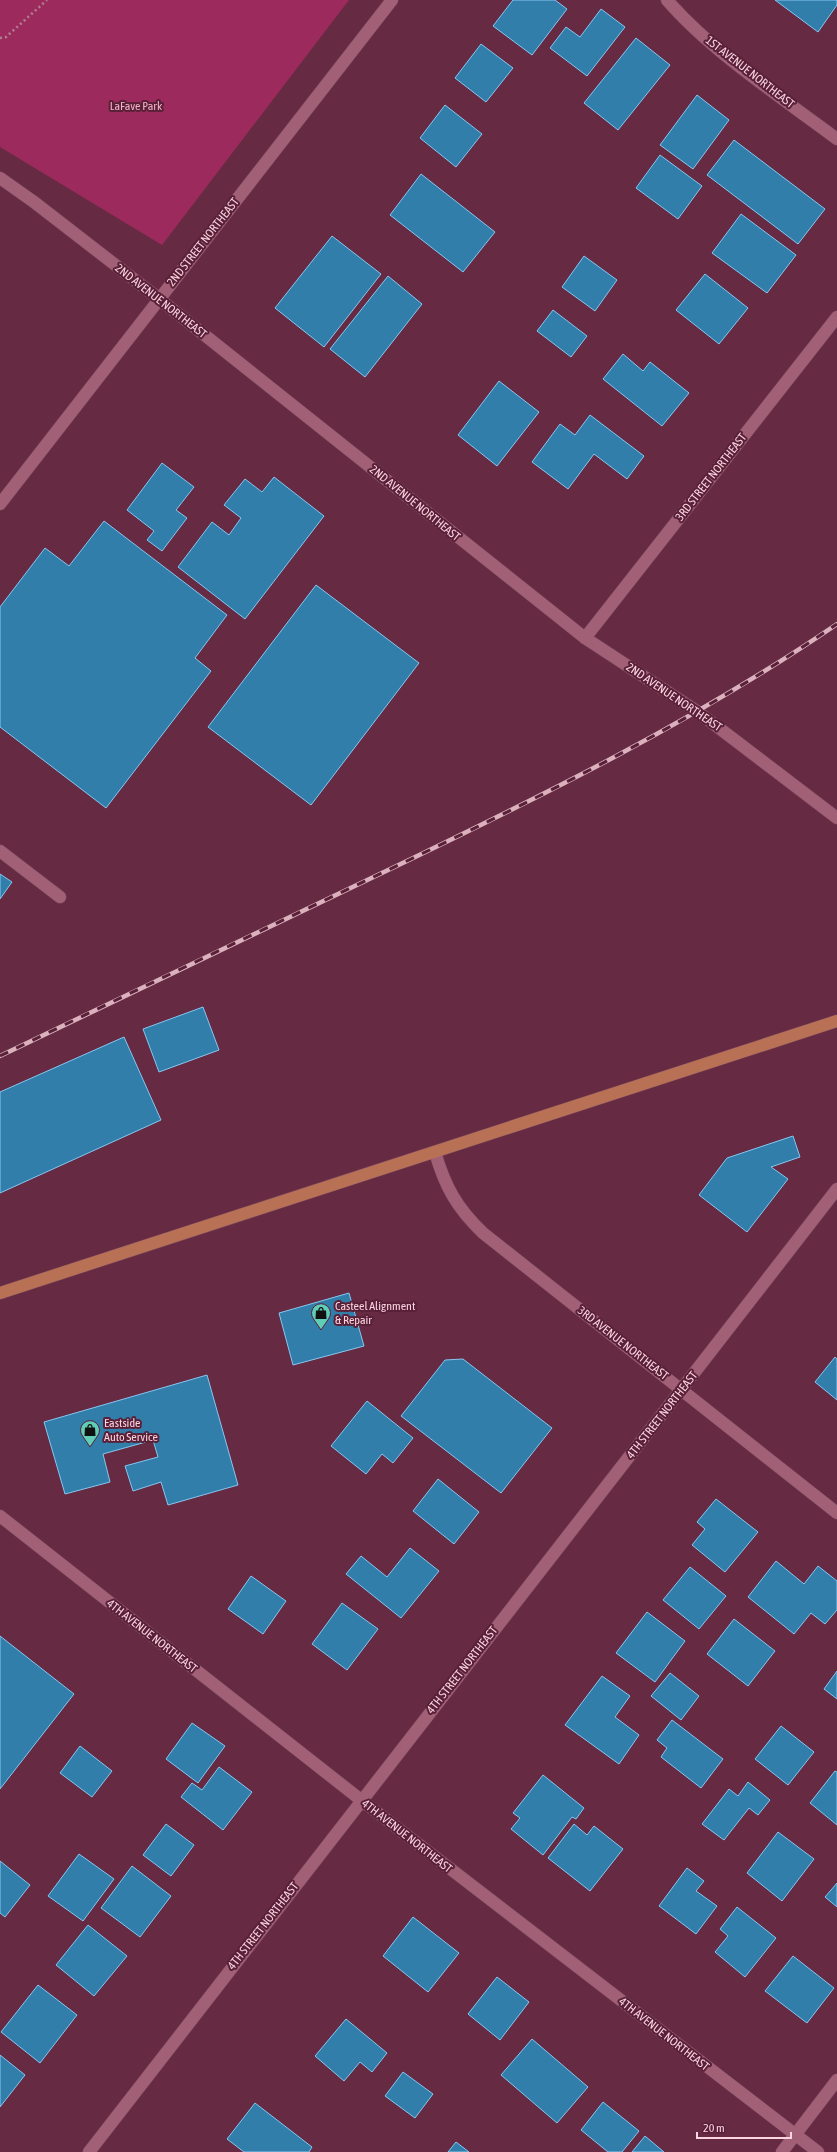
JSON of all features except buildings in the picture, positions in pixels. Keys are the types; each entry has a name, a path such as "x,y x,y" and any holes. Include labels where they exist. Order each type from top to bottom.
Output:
{"main road":[{"path":"0,1293 837,1021"}],"street":[{"name":"2ND STREET NORTHEAST","path":"0,504 158,298 392,0"},
{"name":"1ST AVENUE NORTHEAST","path":"667,0 686,23 837,139"},
{"name":"2ND AVENUE NORTHEAST","path":"0,178 34,202 158,298 585,638 698,712 837,818"},
{"name":"3RD STREET NORTHEAST","path":"585,638 837,317"},
{"path":"0,851 60,897"},
{"name":"3RD AVENUE NORTHEAST","path":"435,1152 442,1177 453,1198 464,1215 483,1233 837,1513"},
{"name":"4TH STREET NORTHEAST","path":"89,2152 360,1800 682,1390 837,1189"},
{"name":"4TH AVENUE NORTHEAST","path":"0,1516 360,1800 818,2152"},
{"path":"782,2152 837,2080"}],"path":[{"path":"0,38 6,37 47,0"}],"green space":[{"name":"LaFave Park","path":"0,0 349,0 162,245 0,147"}],"railway":[{"path":"0,1056 442,844 558,786 616,756 728,693 837,624"}],"place":[{"name":"Casteel Alignment & Repair","path":"321,1330"},
{"name":"Eastside Auto Service","path":"90,1447"}]}
